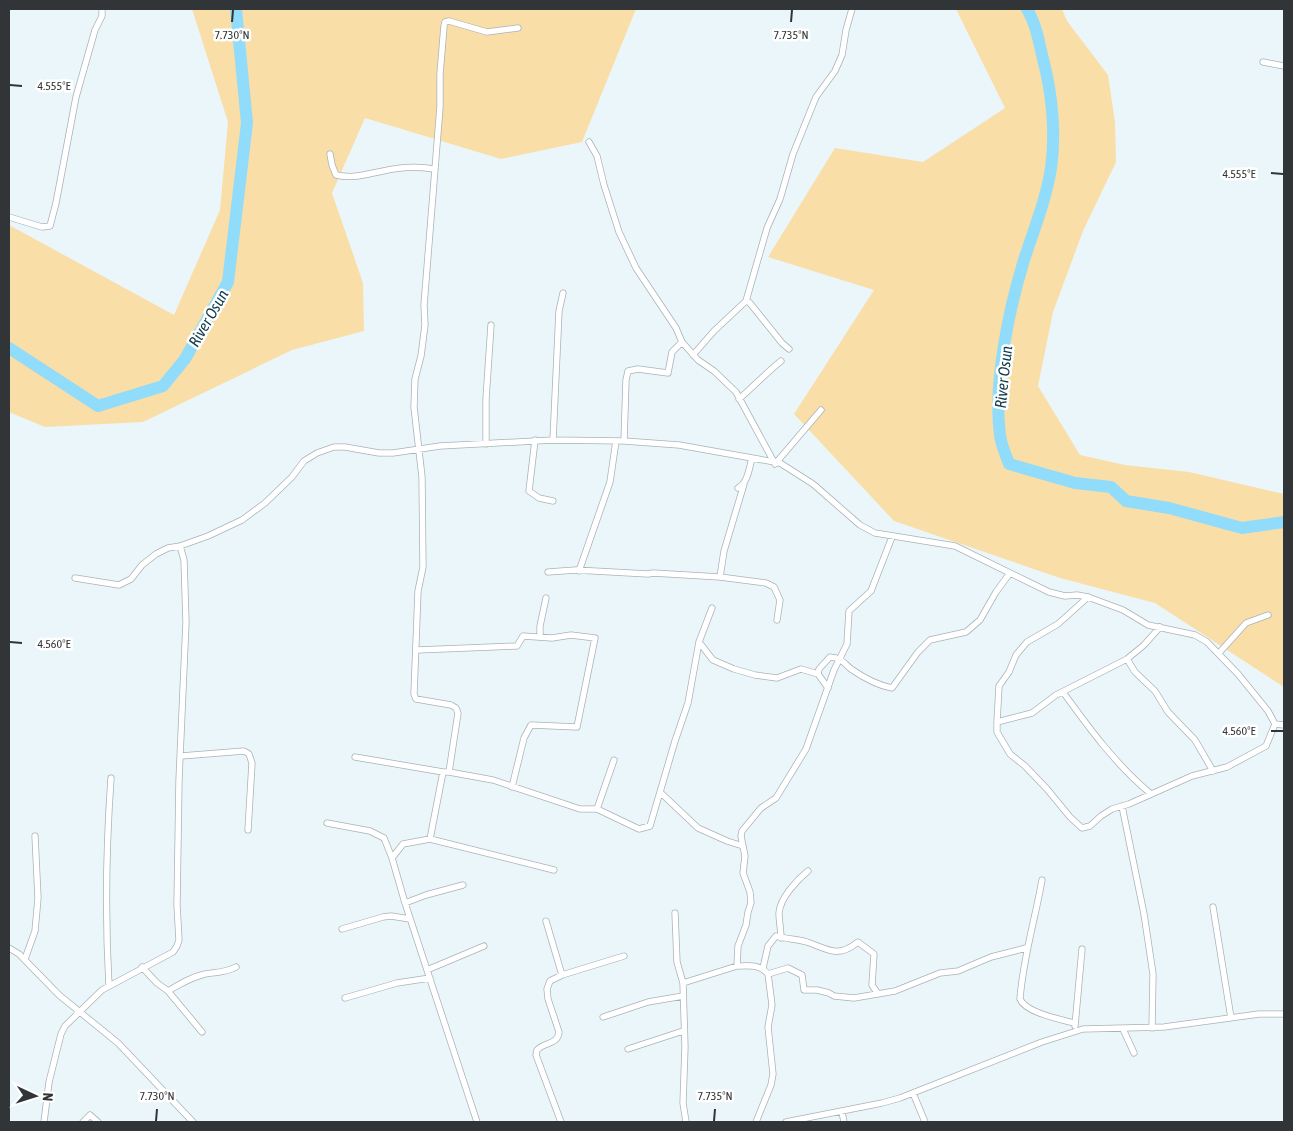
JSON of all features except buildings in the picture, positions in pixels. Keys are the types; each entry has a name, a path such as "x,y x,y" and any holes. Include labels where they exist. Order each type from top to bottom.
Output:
{"street":[{"path":"9,217 42,227 50,226 76,97 95,30 102,16 102,9"},
{"path":"693,354 746,301 767,228 780,199 793,154 816,97 835,71 842,55 852,9"},
{"path":"430,839 458,713 456,708 451,705 416,699 414,694 418,592 423,567 420,450 414,407 415,379 421,356 424,325 440,108 439,91 442,44 446,22 463,24 486,32 518,28"},
{"path":"1263,62 1284,66"},
{"path":"589,142 597,156 604,185 623,241 636,268 676,328 682,342 736,392 775,464"},
{"path":"330,154 336,175 347,178 400,168 421,167 434,169"},
{"path":"553,440 559,311 563,293"},
{"path":"746,301 749,302 789,349"},
{"path":"486,444 486,400 491,325"},
{"path":"624,441 628,371 638,369 668,372 672,352 682,342"},
{"path":"739,399 758,383 763,375 781,361"},
{"path":"775,464 821,410"},
{"path":"535,440 529,491 539,498 553,501"},
{"path":"75,578 119,585 131,579 142,565 156,554 168,548 180,546 208,536 242,520 266,503 292,477 304,461 317,453 334,447 379,453 420,450 440,446 535,440 624,441 679,445 775,464 780,463 812,484 860,525 875,533 955,546 1049,592 1065,596 1077,595 1088,597 1123,610 1148,626 1195,635 1207,642 1219,653 1250,689 1275,724 1284,725"},
{"path":"579,571 610,482 616,441"},
{"path":"720,577 724,551 752,458"},
{"path":"738,488 744,484"},
{"path":"737,966 738,946 751,904 750,892 743,873 745,856 741,836 746,824 761,808 776,798 806,749 828,688 847,644 849,611 871,591 892,536"},
{"path":"44,1122 49,1082 61,1034 65,1026 102,990 173,952 179,940 177,905 179,780 186,586 184,560 180,546"},
{"path":"548,572 653,573 720,577 766,583 774,587 780,600 777,620"},
{"path":"818,674 830,657 840,658 850,668 871,682 892,688 918,652 930,640 966,632 980,620 996,592 1010,573"},
{"path":"1088,597 1058,624 1027,642 1016,655 1009,672 999,686 997,722 997,732 1010,754 1025,766 1082,828 1090,826 1112,809 1192,776 1227,767 1266,746 1275,724"},
{"path":"540,636 540,626 546,598"},
{"path":"356,757 493,780 580,809 597,808 639,829 650,826 688,703 699,642 712,608"},
{"path":"1219,653 1246,623 1268,615"},
{"path":"997,722 1032,712 1056,695 1127,659 1144,645 1160,627"},
{"path":"417,650 517,646 524,636 552,638 571,635 595,638 577,726 531,725 524,738 512,787"},
{"path":"699,642 713,660 755,675 776,678 801,668 818,674 828,688"},
{"path":"1127,659 1135,672 1155,691 1168,712 1195,740 1212,770"},
{"path":"1063,692 1116,760 1150,794"},
{"path":"181,756 244,752 249,754 252,763 248,830"},
{"path":"597,808 614,760"},
{"path":"109,986 106,935 111,778"},
{"path":"661,793 698,828 743,846"},
{"path":"1122,806 1144,914 1153,974 1152,1028"},
{"path":"327,823 376,833 384,838 478,1122"},
{"path":"25,960 35,931 38,898 35,836"},
{"path":"392,858 403,844 430,839 554,870"},
{"path":"781,938 779,912 782,903 802,876 808,871"},
{"path":"1042,880 1026,948 1020,999 1023,1005 1036,1011 1074,1023"},
{"path":"405,903 463,884"},
{"path":"1213,907 1231,1018"},
{"path":"675,913 677,962 683,983 684,1103 686,1122"},
{"path":"342,929 383,917 391,916 410,919"},
{"path":"546,921 562,974"},
{"path":"763,968 768,946 776,936 806,942 832,952 850,949 858,942 874,954 872,986 878,994"},
{"path":"427,970 484,946"},
{"path":"9,948 25,960 59,995 118,1043 193,1122"},
{"path":"768,974 788,968 802,975 804,990 818,990 829,992 834,996 854,998 895,991 940,973 958,970 991,957 1026,948"},
{"path":"1075,1031 1074,1023 1082,949"},
{"path":"562,1122 536,1055 540,1046 555,1041 559,1032 547,989 550,981 562,974 624,956"},
{"path":"683,983 737,966 763,968 768,974 772,1005 768,1028 774,1074 756,1122"},
{"path":"142,967 157,983 168,991 202,1032"},
{"path":"168,991 186,980 206,974 229,971 236,967"},
{"path":"345,998 397,983 430,978"},
{"path":"603,1017 648,1002 682,996"},
{"path":"786,1122 882,1103 1075,1031 1092,1028 1164,1028 1259,1014 1284,1014"},
{"path":"1123,1029 1134,1053"},
{"path":"628,1049 684,1032"},
{"path":"913,1093 925,1122"},
{"path":"842,1112 844,1122"},
{"path":"83,1122 90,1115 98,1122"}],"shaded area":[{"path":"192,9 636,9 582,142 501,159 365,118 332,193 363,283 364,331 292,350 143,422 45,427 9,412 9,225 174,315 220,210 228,122"},
{"path":"956,9 1062,9 1067,21 1108,75 1115,122 1116,162 1083,231 1053,312 1038,386 1080,455 1125,465 1189,472 1284,494 1284,687 1155,603 1060,578 894,521 794,414 874,290 768,257 835,148 923,162 1005,108"}],"waterway":[{"name":"River Osun","path":"9,348 98,406 163,386 185,359 228,282 247,123 236,9"},
{"name":"River Osun","path":"1027,9 1039,40 1046,72 1051,99 1053,141 1051,168 1046,192 1018,279 1004,347 998,415 1002,446 1009,464 1075,483 1111,487 1126,501 1169,508 1242,528 1284,522"}]}
